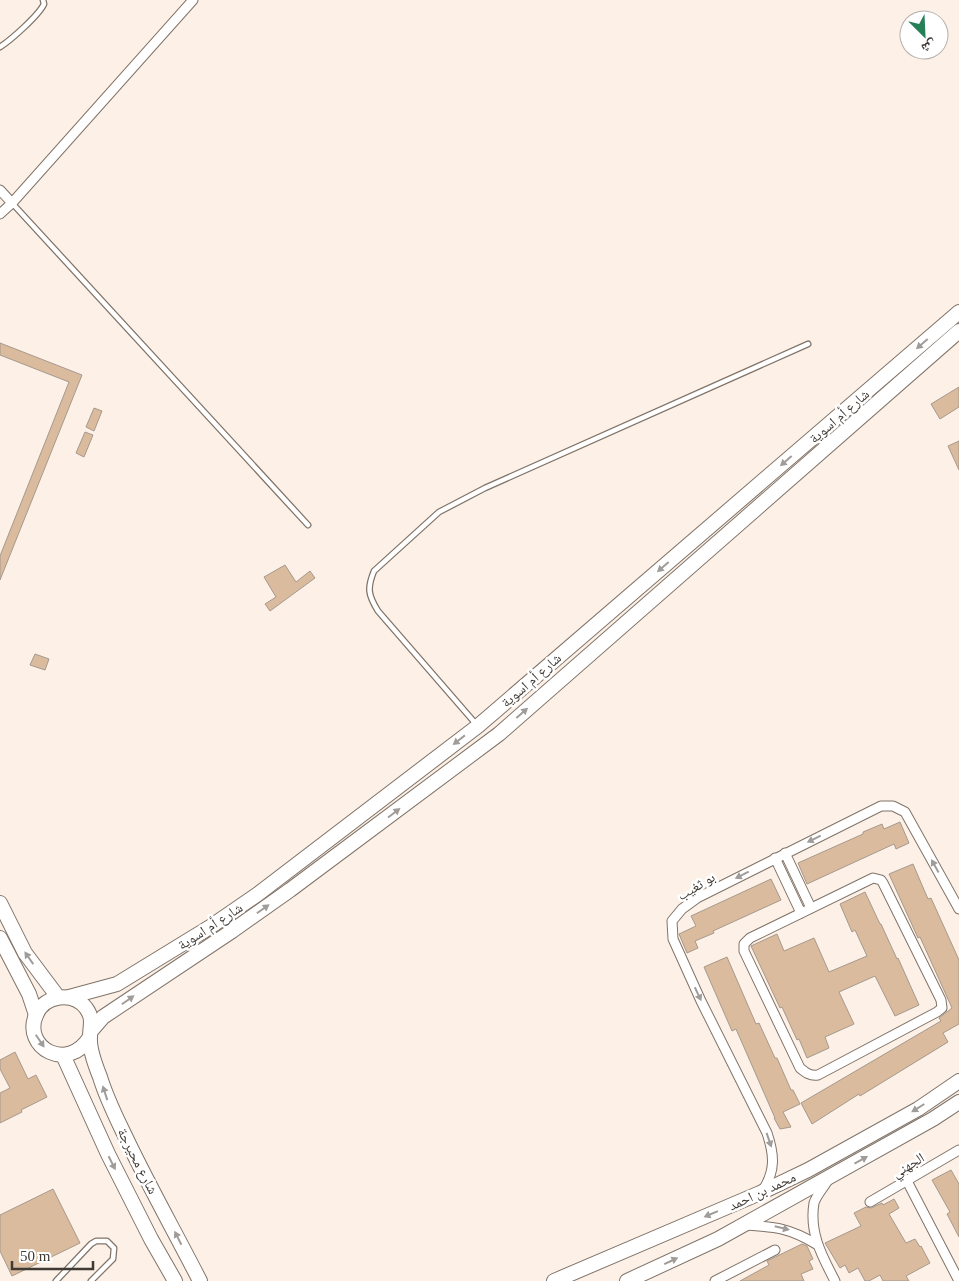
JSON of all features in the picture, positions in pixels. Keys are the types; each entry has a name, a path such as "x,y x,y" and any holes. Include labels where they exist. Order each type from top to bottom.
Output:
{"street":[{"path":"0,214 12,203 193,0"},
{"path":"0,190 12,203"},
{"name":"شارع أم اسوية","path":"64,997 117,984 210,926 258,894 478,726 959,312"},
{"name":"شارع أم اسوية","path":"90,1034 103,1017 232,932 499,734 959,331"},
{"name":"بو ثغيب","path":"760,1193 768,1183 772,1168 773,1152 770,1142 673,939 672,922 682,909 697,898 881,806 893,806 905,812 959,909"},
{"path":"785,853 811,908"},
{"path":"775,858 801,913"},
{"path":"868,879 881,880 941,1000 942,1008 818,1076 804,1072 800,1068 743,948 750,938 801,913 868,879"},
{"path":"0,903 25,953 64,997"},
{"path":"0,938 28,994 36,1015"},
{"path":"64,997 78,1001 89,1014 90,1034 79,1050 71,1054 54,1054 39,1043 34,1025 36,1015 49,1000 64,997"},
{"name":"شارع محيرجة","path":"90,1034 96,1066 107,1100 200,1281"},
{"name":"شارع محيرجة","path":"63,1055 108,1154 151,1239 176,1281"},
{"name":"محمد بن احمد","path":"557,1280 760,1193 808,1170 918,1109 959,1081"},
{"name":"محمد بن احمد","path":"627,1281 744,1225 933,1119 959,1102"},
{"name":"الجهني","path":"870,1202 959,1150"},
{"path":"829,1178 814,1202 813,1229 816,1244 835,1281"},
{"path":"907,1181 959,1281"},
{"path":"744,1225 783,1228 798,1233 816,1244"},
{"path":"715,1281 775,1250"}],"lane":[{"path":"0,47 8,42 40,12 44,4 43,0"},
{"path":"12,203 308,524"},
{"path":"478,726 378,611 369,594 369,583 374,571 439,512 485,488 808,344"},
{"path":"56,1281 91,1244 96,1241 106,1241 114,1248 114,1260 91,1281"}],"building":[{"path":"0,343 82,375 0,580 0,556 69,382 0,355"},
{"path":"959,387 959,407 940,419 931,404"},
{"path":"94,408 102,411 94,431 86,427"},
{"path":"85,432 93,435 84,457 76,453"},
{"path":"959,441 959,470 948,446"},
{"path":"285,565 296,582 310,571 315,578 270,611 265,604 276,597 264,577"},
{"path":"35,654 49,659 45,670 30,665"},
{"path":"900,822 909,843 896,849 894,844 807,884 798,863 882,824 884,829"},
{"path":"913,864 928,899 931,898 959,960 959,1024 943,1033 948,1042 812,1124 801,1103 941,1021 939,1018 952,1008 889,874"},
{"path":"771,879 781,900 695,941 698,948 687,953 679,934 696,926 691,916"},
{"path":"865,892 919,1005 895,1016 875,976 839,992 854,1024 825,1037 829,1048 807,1058 782,1007 780,1008 751,946 777,934 784,951 814,938 829,972 867,956 855,930 852,932 840,904"},
{"path":"727,957 756,1024 759,1023 791,1090 793,1090 800,1104 783,1112 791,1127 780,1129 774,1118 736,1029 732,1031 704,967"},
{"path":"15,1052 28,1079 36,1075 47,1097 0,1123 0,1093 10,1088 0,1069 0,1060"},
{"path":"951,1170 959,1184 959,1237 947,1214 950,1212 932,1180"},
{"path":"53,1189 80,1243 12,1276 0,1251 0,1215"},
{"path":"894,1199 899,1208 889,1214 906,1243 915,1239 930,1263 906,1276 909,1281 883,1281 880,1275 865,1281 858,1268 849,1273 845,1265 840,1268 825,1243 861,1226 854,1213 866,1207 871,1208 882,1203 883,1205"},
{"path":"802,1244 807,1246 813,1259 809,1261 813,1269 801,1274 804,1281 740,1281 769,1265 767,1261"}]}
